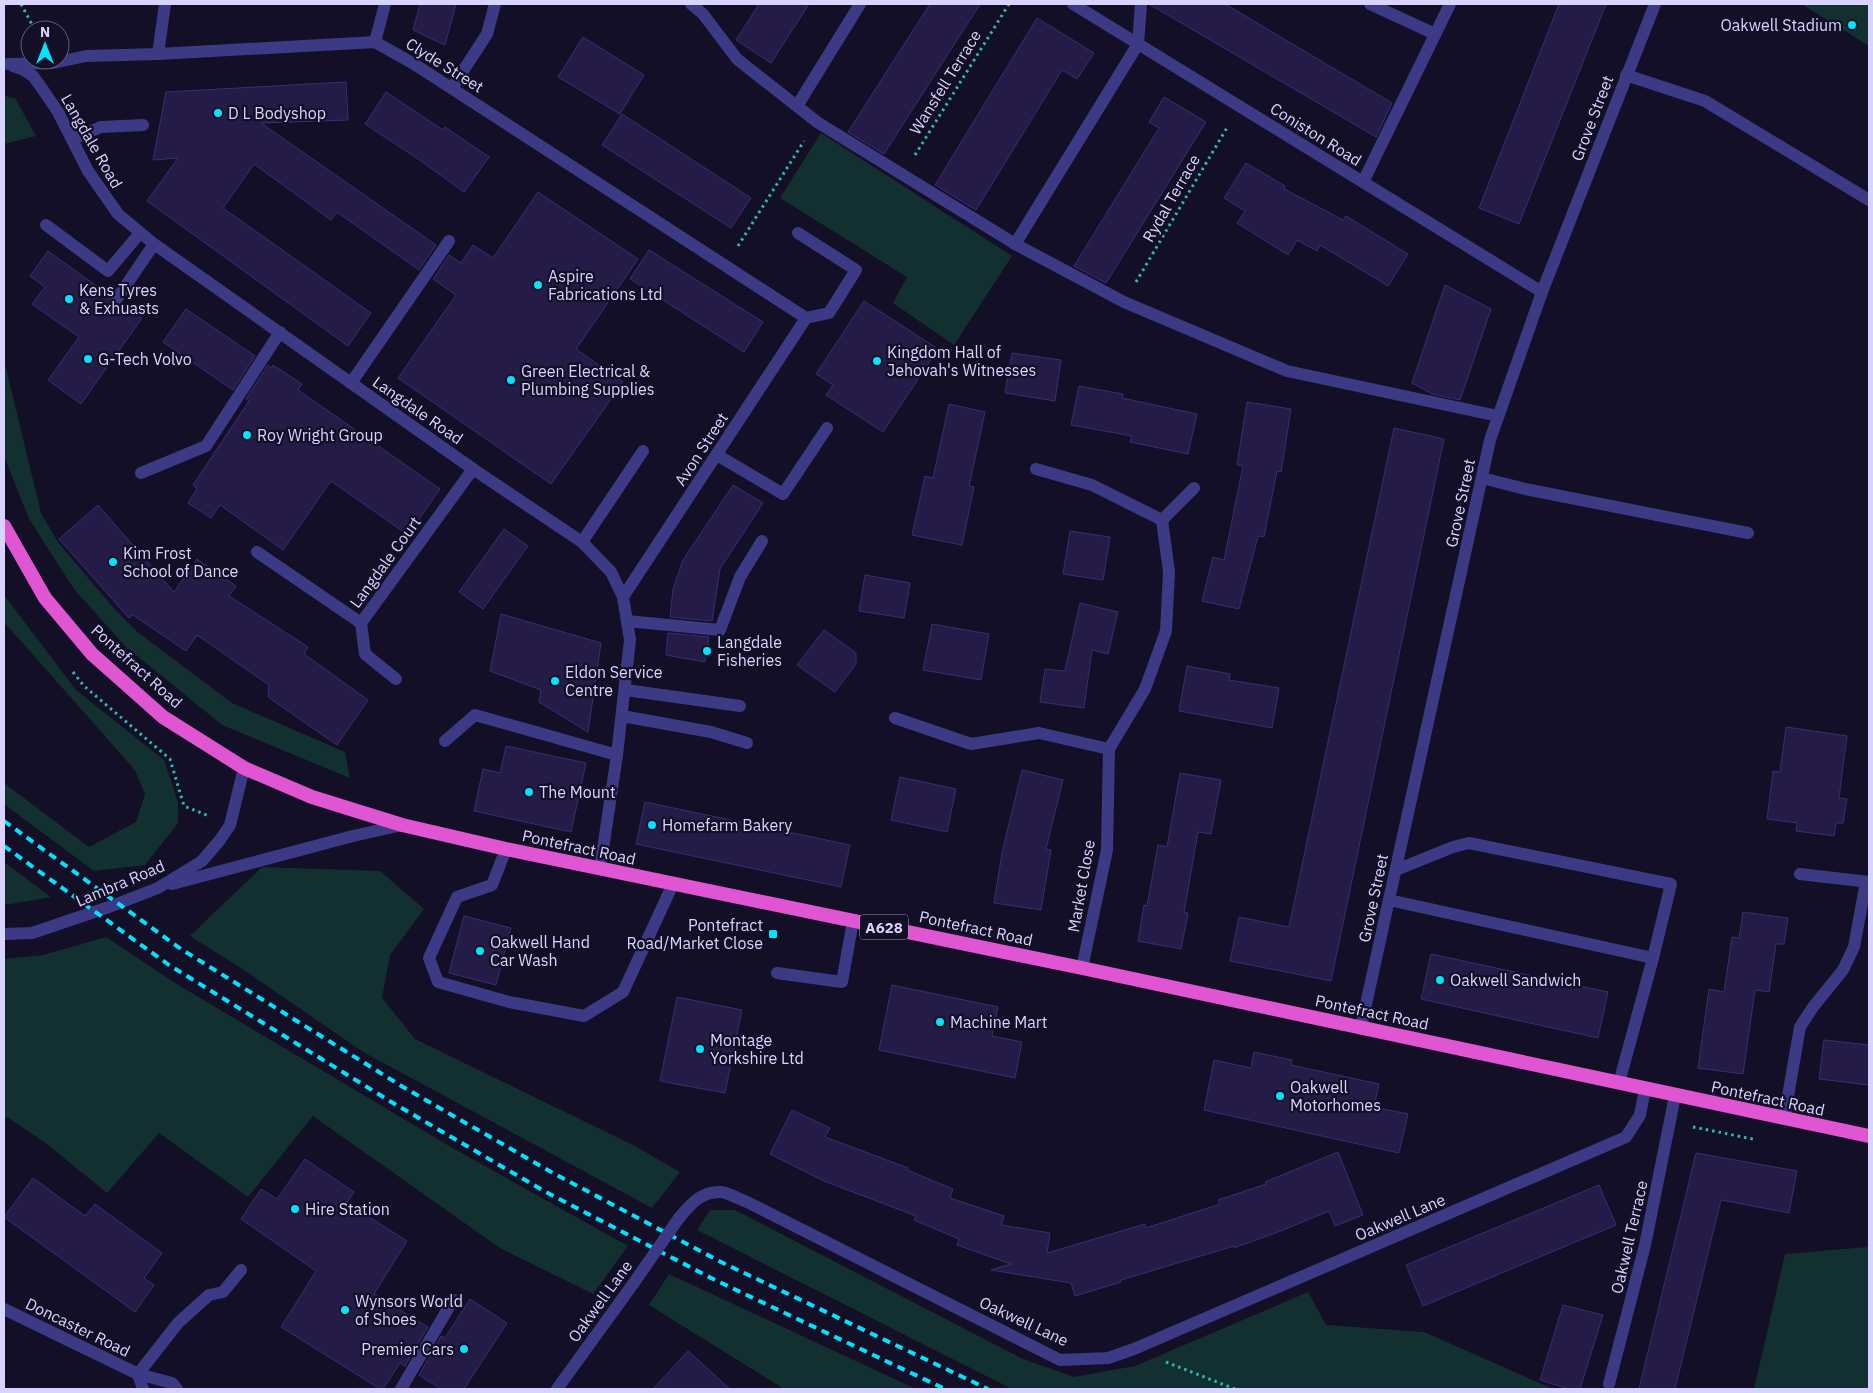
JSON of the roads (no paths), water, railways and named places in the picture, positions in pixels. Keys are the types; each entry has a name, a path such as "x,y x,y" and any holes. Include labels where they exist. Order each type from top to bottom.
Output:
{"highway":[{"name":"Pontefract Road","path":"4,526 45,598 92,654 163,717 244,768 312,797 402,825 506,849 1082,968 1869,1136"}],"street":[{"path":"158,54 165,4"},
{"path":"6,64 53,63 86,56 374,42 385,4"},
{"path":"452,88 487,34 495,4"},
{"path":"691,4 703,14 736,59 817,122 1015,244 1124,302 1287,371 1498,416"},
{"path":"797,106 860,4"},
{"name":"Coniston Road","path":"1073,4 1542,292"},
{"path":"1015,244 1138,44 1141,4"},
{"path":"1370,4 1435,34"},
{"path":"1363,182 1450,4"},
{"name":"Grove Street","path":"1361,1027 1490,440 1542,292 1655,4"},
{"name":"Clyde Street","path":"374,42 452,88 806,318"},
{"name":"Langdale Road","path":"6,64 22,69 33,76 58,112 88,172 118,214 140,233 473,469 582,542 611,572 623,597 630,640 626,690 600,869"},
{"path":"1626,75 1705,101 1869,200"},
{"path":"72,139 101,127 143,124"},
{"path":"46,225 108,271 140,233"},
{"path":"798,234 856,270 829,313 806,318"},
{"path":"351,383 449,241"},
{"path":"116,300 154,244"},
{"name":"Avon Street","path":"623,597 806,318"},
{"path":"141,473 206,446 280,332"},
{"path":"717,455 783,494 827,428"},
{"path":"582,542 643,451"},
{"name":"Langdale Court","path":"257,552 361,623 473,469"},
{"path":"1036,469 1092,485 1162,520 1194,488"},
{"path":"1482,478 1544,493 1748,534"},
{"name":"Market Close","path":"1082,968 1106,850 1109,749 1146,689 1166,631 1169,572 1162,520"},
{"path":"627,621 720,630 740,576 762,541"},
{"path":"361,623 365,654 396,679"},
{"path":"626,690 740,706"},
{"path":"445,741 475,714 617,755"},
{"path":"622,716 711,732 746,743"},
{"path":"895,718 971,744 1039,734 1109,749"},
{"name":"Lambra Road","path":"4,934 32,933 109,907 158,888 202,861 230,825 244,768"},
{"path":"158,888 353,836 402,825"},
{"path":"1396,870 1469,843 1672,884 1619,1083"},
{"path":"506,849 492,886 457,897 429,958 438,982 509,1002 584,1016 623,992 673,884"},
{"path":"1784,1119 1800,1027 1813,1007 1843,970 1854,948 1868,878 1800,874"},
{"path":"1389,900 1652,958"},
{"path":"777,973 842,982 853,921"},
{"name":"Oakwell Lane","path":"557,1389 679,1218 693,1202 704,1195 722,1192 747,1202 1060,1360 1108,1358 1134,1349 1626,1137 1640,1115 1645,1089"},
{"name":"Oakwell Terrace","path":"1609,1384 1645,1245 1676,1096"},
{"path":"138,1374 178,1324 208,1295 223,1292 241,1270"},
{"path":"401,1389 453,1300"},
{"name":"Doncaster Road","path":"4,1309 138,1374 172,1383 177,1389"},
{"name":"Doncaster Road","path":"138,1374 143,1389"}],"railway":[{"path":"4,821 181,949 403,1087 553,1173 721,1262 988,1389"},
{"path":"4,846 169,965 393,1103 544,1191 711,1278 945,1389"}],"place":[{"name":"Oakwell Stadium","path":"1852,25"},
{"name":"D L Bodyshop","path":"218,113"},
{"name":"Aspire Fabrications Ltd","path":"538,285"},
{"name":"Kens Tyres & Exhuasts","path":"69,299"},
{"name":"G-Tech Volvo","path":"88,359"},
{"name":"Kingdom Hall of Jehovah's Witnesses","path":"877,361"},
{"name":"Green Electrical & Plumbing Supplies","path":"511,380"},
{"name":"Roy Wright Group","path":"247,435"},
{"name":"Kim Frost School of Dance","path":"113,562"},
{"name":"Langdale Fisheries","path":"707,651"},
{"name":"Eldon Service Centre","path":"555,681"},
{"name":"The Mount","path":"529,792"},
{"name":"Homefarm Bakery","path":"652,825"},
{"name":"Pontefract Road/Market Close","path":"773,934"},
{"name":"Oakwell Hand Car Wash","path":"480,951"},
{"name":"Oakwell Sandwich","path":"1440,980"},
{"name":"Machine Mart","path":"940,1022"},
{"name":"Montage Yorkshire Ltd","path":"700,1049"},
{"name":"Oakwell Motorhomes","path":"1280,1096"},
{"name":"Hire Station","path":"295,1209"},
{"name":"Wynsors World of Shoes","path":"345,1310"},
{"name":"Premier Cars","path":"464,1349"}]}
